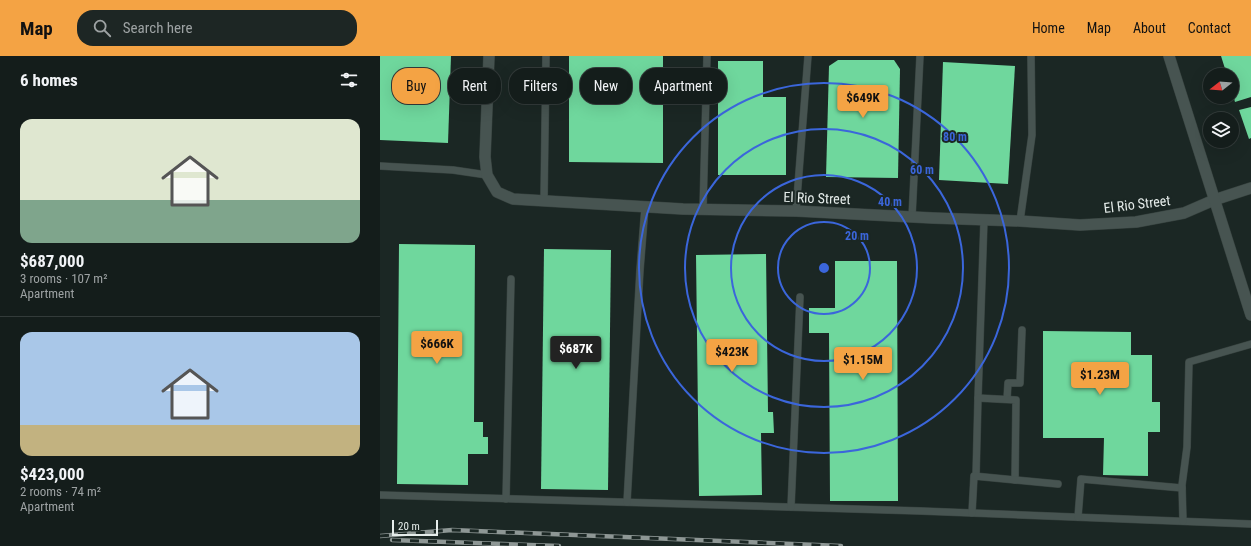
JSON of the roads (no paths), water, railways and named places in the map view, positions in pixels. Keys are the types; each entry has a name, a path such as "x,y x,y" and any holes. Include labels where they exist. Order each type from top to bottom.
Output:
{"street":[{"path":"487,175 485,157 489,56"},
{"path":"1169,56 1251,315"},
{"name":"El Rio Street","path":"487,175 497,192 513,199 703,210 796,211 1080,225 1136,222 1184,213 1214,200 1251,188"}],"lane":[{"path":"544,201 546,56"},
{"path":"703,210 707,56"},
{"path":"796,211 808,56"},
{"path":"912,217 920,56"},
{"path":"1020,221 1032,135 1031,56"},
{"path":"380,166 453,170 487,175"},
{"path":"627,502 645,207"},
{"path":"972,513 974,476 976,476 984,220"},
{"path":"506,499 511,279"},
{"path":"791,507 800,297"},
{"path":"1007,400 1008,383 1020,383 1022,330"},
{"path":"1183,521 1182,488 1187,447 1189,362 1251,344"},
{"path":"978,398 1016,400 1015,480"},
{"path":"976,476 1058,484"},
{"path":"1078,517 1081,479 1182,488"},
{"path":"380,495 972,513 1251,524"}],"railway":[{"path":"380,536 452,530 841,546"},
{"path":"392,540 559,546"}]}
